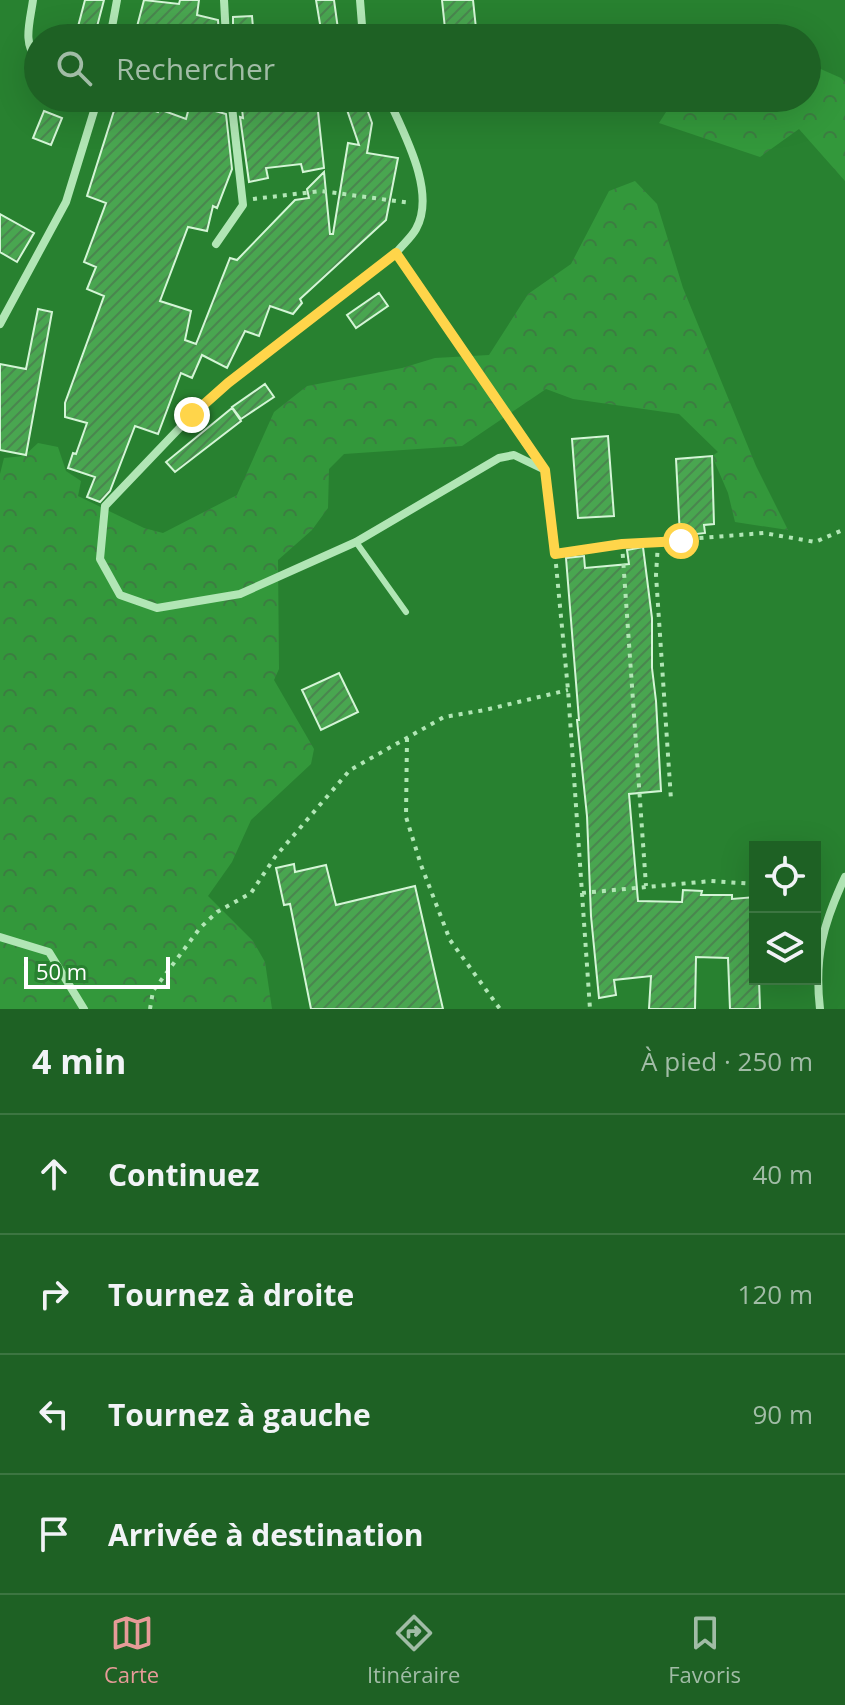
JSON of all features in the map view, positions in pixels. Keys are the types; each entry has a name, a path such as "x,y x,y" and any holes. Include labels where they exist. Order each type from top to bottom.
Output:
{"street":[{"path":"30,24 33,0"},
{"path":"113,24 117,0"},
{"path":"224,0 225,24"},
{"path":"360,0 362,24"},
{"path":"0,324 66,202 94,112"},
{"path":"216,244 243,205 233,112"},
{"path":"394,112 421,178 417,228 396,253 228,383 139,468 105,506 100,559 120,595 157,608 240,594 356,542 499,458 514,455 545,470"},
{"path":"525,442 545,470"},
{"path":"820,1009 816,974 825,922 845,877"},
{"path":"0,937 49,952 84,1009"}],"lane":[{"path":"356,542 406,612"}],"path":[{"path":"243,205 252,200 321,191 421,205"},
{"path":"396,253 525,442"},
{"path":"545,470 568,690 590,1009"},
{"path":"555,554 622,544 764,533 815,542 845,529"},
{"path":"658,543 656,575 671,800"},
{"path":"622,544 646,886"},
{"path":"150,1009 153,991 200,928 217,912 251,893 275,857 350,770 444,717 568,690"},
{"path":"407,738 406,817 421,865 450,940 500,1009"},
{"path":"582,893 711,881 749,884"}],"green space":[{"path":"821,69 845,82 845,181 799,129 760,157 659,123 666,112 821,112"},
{"path":"635,181 657,204 683,288 756,466 788,530 735,522 728,493 712,456 718,452 679,414 573,399 546,389 462,446 344,454 329,469 328,508 312,530 278,560 279,669 274,680 314,749 311,764 251,820 232,862 208,896 253,941 265,962 272,1009 0,1009 0,474 4,458 24,456 38,443 58,447 66,471 81,481 78,496 144,528 163,533 237,495 274,412 307,386 402,368 435,358 489,355 528,294 571,264 609,191"}],"building":[{"path":"85,0 104,0 98,24 79,24"},
{"path":"144,0 179,4 180,0 199,0 197,15 218,20 218,24 138,24"},
{"path":"316,0 334,0 337,24 320,24"},
{"path":"442,0 473,0 476,24 445,24"},
{"path":"252,16 253,24 233,24 233,17"},
{"path":"44,112 62,118 51,145 33,138"},
{"path":"114,112 167,112 186,119 188,112 226,114 232,169 217,208 213,206 207,231 188,227 160,301 191,311 185,340 196,344 230,258 237,260 295,200 309,198 307,189 324,172 330,234 333,234 348,143 359,145 348,112 368,112 372,123 367,153 398,158 386,220 300,299 302,303 293,314 270,306 259,336 245,331 227,368 202,355 192,378 181,373 158,434 135,426 110,491 100,502 87,497 95,477 68,468 87,423 65,417 65,403 104,296 87,289 96,267 84,262 106,203 87,196"},
{"path":"242,112 318,112 324,168 303,172 301,164 266,168 268,178 249,182 240,117 243,118"},
{"path":"0,214 34,233 17,262 0,252"},
{"path":"379,293 388,306 356,328 347,315"},
{"path":"38,309 52,312 26,455 0,450 0,364 26,369"},
{"path":"265,384 274,397 241,419 232,407"},
{"path":"232,408 241,421 175,472 166,462"},
{"path":"608,436 614,516 578,518 572,439"},
{"path":"712,456 714,524 704,525 705,533 680,536 676,459"},
{"path":"643,547 652,618 652,668 661,791 629,794 638,901 682,902 683,890 702,891 701,895 732,895 732,899 749,898 749,985 759,985 760,1009 730,1009 728,958 696,957 695,1009 649,1009 651,976 614,980 616,995 599,998 566,558 584,556 585,568 629,564 627,550"},
{"path":"339,673 358,712 321,730 302,690"},
{"path":"294,864 295,872 326,865 336,905 415,886 443,1009 311,1009 290,904 284,905 276,868"}],"route":[{"path":"192,415 228,383 396,253 545,470 555,554 622,544 681,541"}]}
